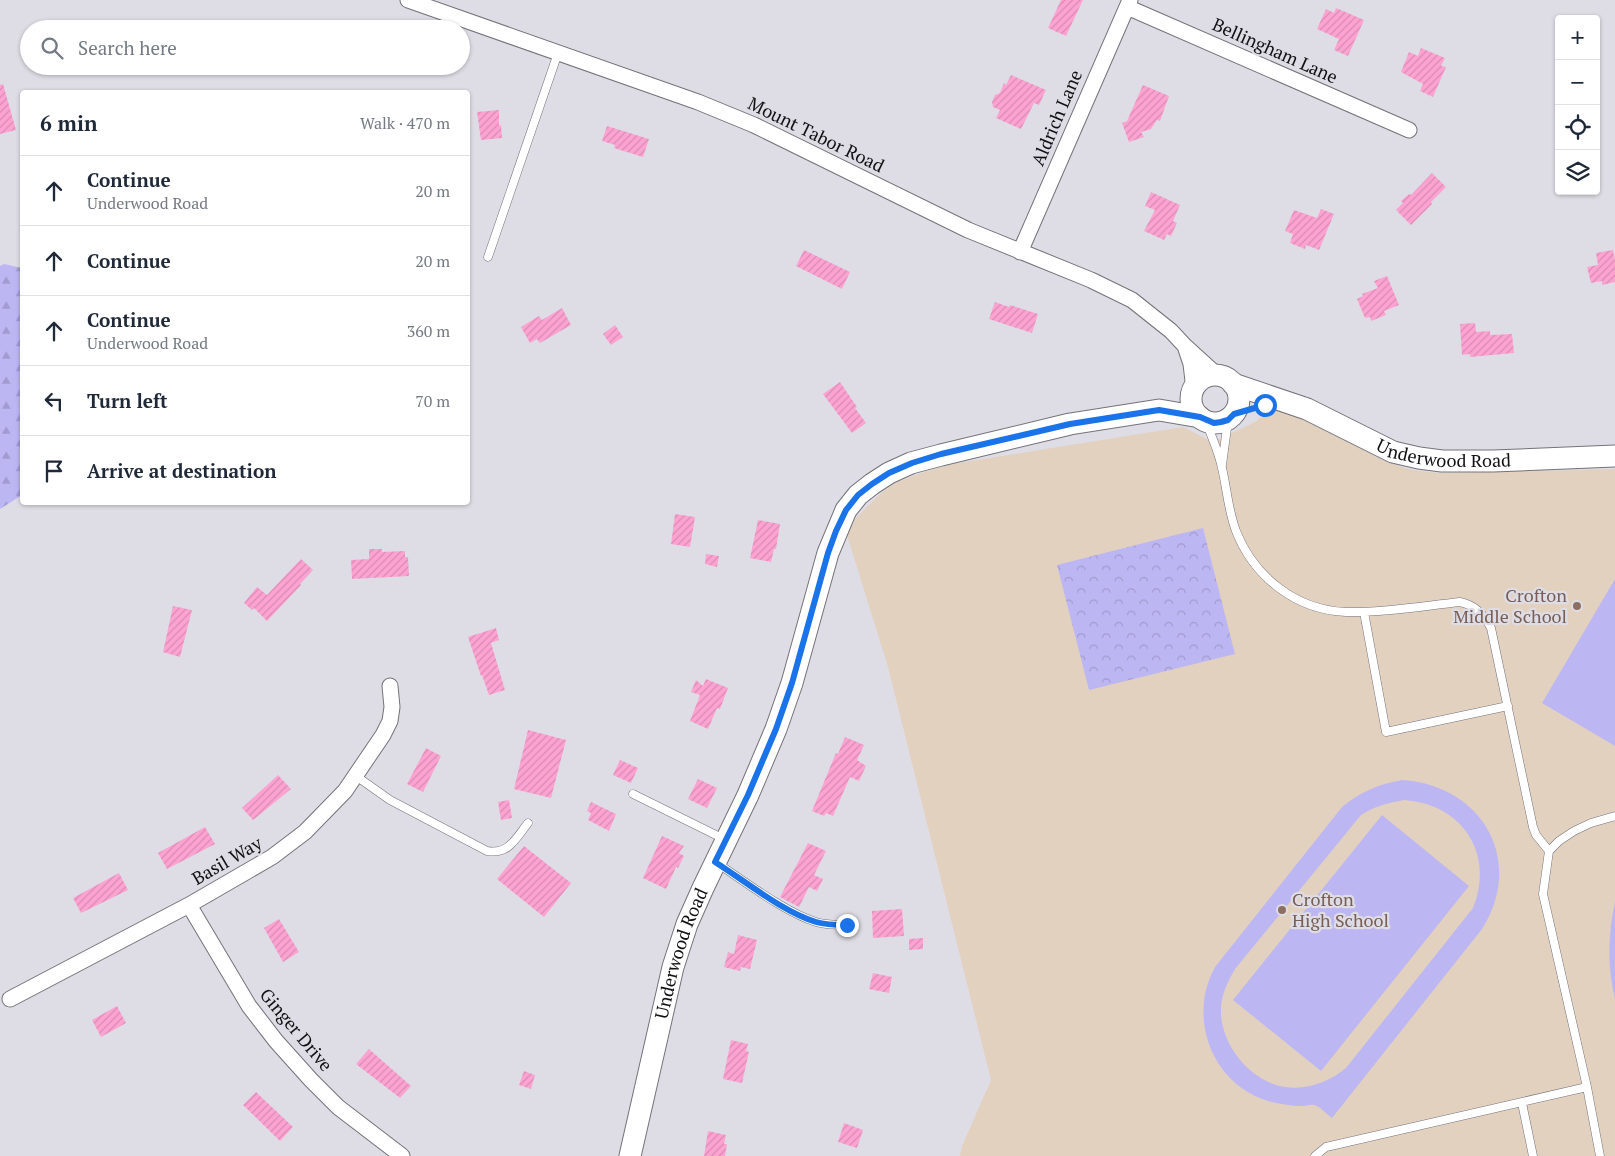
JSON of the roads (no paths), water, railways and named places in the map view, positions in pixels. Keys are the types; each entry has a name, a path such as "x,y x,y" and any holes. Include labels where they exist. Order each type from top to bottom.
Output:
{"street":[{"name":"Mount Tabor Road","path":"408,0 465,20"},
{"name":"Bellingham Lane","path":"1129,4 1409,130"},
{"name":"Aldrich Lane","path":"1020,252 1106,52 1129,4"},
{"name":"Mount Tabor Road","path":"470,22 698,102 754,125 968,230 1091,280 1132,300 1171,331 1185,346 1226,380"},
{"name":"Mount Tabor Road","path":"1185,346 1191,364 1194,390"},
{"path":"1231,417 1238,407 1238,391 1226,380 1204,379 1194,390 1192,405 1203,419 1214,423 1284,401"},
{"name":"Underwood Road","path":"1226,380 1307,409 1394,452 1419,458 1442,461 1493,461 1615,456"},
{"name":"Underwood Road","path":"1159,410 1194,390"},
{"name":"Underwood Road","path":"630,1156 656,1033 673,967 687,924 752,787 776,729 792,683 828,553 846,510 858,495 889,473 941,454 1070,424 1159,410 1203,419"},
{"name":"Basil Way","path":"10,999 189,905 272,857 299,837 328,810 356,776 384,735 390,721 392,707 390,686"},
{"name":"Ginger Drive","path":"189,905 249,1006 276,1041 338,1107 402,1156"}],"lane":[{"path":"488,257 558,53"},
{"path":"1222,467 1231,417"},
{"path":"1203,419 1222,467 1229,510 1242,546 1266,578 1286,594 1305,603 1330,610 1364,612 1460,602 1479,610 1486,618 1491,628 1533,826 1536,835 1549,851"},
{"path":"1364,612 1386,732 1508,706"},
{"path":"356,776 390,800 487,851 497,853 504,850 528,822"},
{"path":"633,794 726,840"},
{"path":"1600,1156 1587,1088 1543,894 1549,851 1559,841 1574,831 1591,823 1615,816"},
{"path":"715,862 780,904 804,917 817,923 847,925"},
{"path":"1315,1156 1326,1147 1587,1088"},
{"path":"1522,1103 1533,1156"}],"place":[{"name":"Crofton Middle School","path":"1577,606"},
{"name":"Crofton High School","path":"1282,910"}]}
